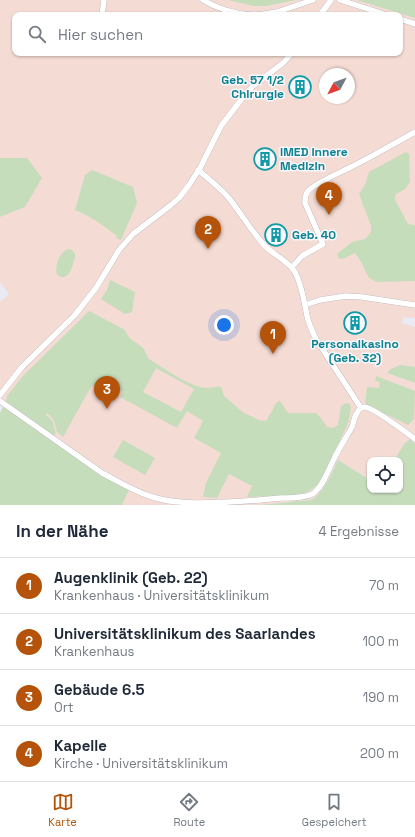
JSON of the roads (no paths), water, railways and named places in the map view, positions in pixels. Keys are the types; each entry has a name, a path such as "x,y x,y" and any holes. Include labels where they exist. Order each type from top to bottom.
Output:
{"street":[{"path":"102,12 104,0"},
{"path":"203,0 211,5 232,12"},
{"path":"277,12 313,0"},
{"path":"322,12 330,0"},
{"path":"340,0 378,12"},
{"path":"403,20 415,24"},
{"path":"0,394 26,363 74,316 96,288 116,254 133,234 175,202 189,185 221,126 236,105 253,86 283,63 289,56"},
{"path":"292,267 302,256 323,244 305,203 307,192 312,187 380,153 415,132"},
{"path":"198,170 228,197 252,231 266,247 292,267 296,273 311,327 316,339 361,408"},
{"path":"306,305 320,300 346,296 415,305"},
{"path":"0,401 102,472 130,488 162,500 183,502 245,502 300,497 313,494 319,488 351,428 357,412 361,408 370,409 415,439"}],"place":[{"name":"Geb. 57 1/2 Chirurgie","path":"300,87"},
{"name":"IMED Innere Medizin","path":"265,159"},
{"name":"Kapelle","path":"329,215"},
{"name":"Geb. 40","path":"276,235"},
{"name":"Universitätsklinikum des Saarlandes","path":"208,249"},
{"name":"Personalkasino (Geb. 32)","path":"355,323"},
{"name":"Augenklinik (Geb. 22)","path":"273,354"},
{"name":"Gebäude 6.5","path":"107,409"}]}
